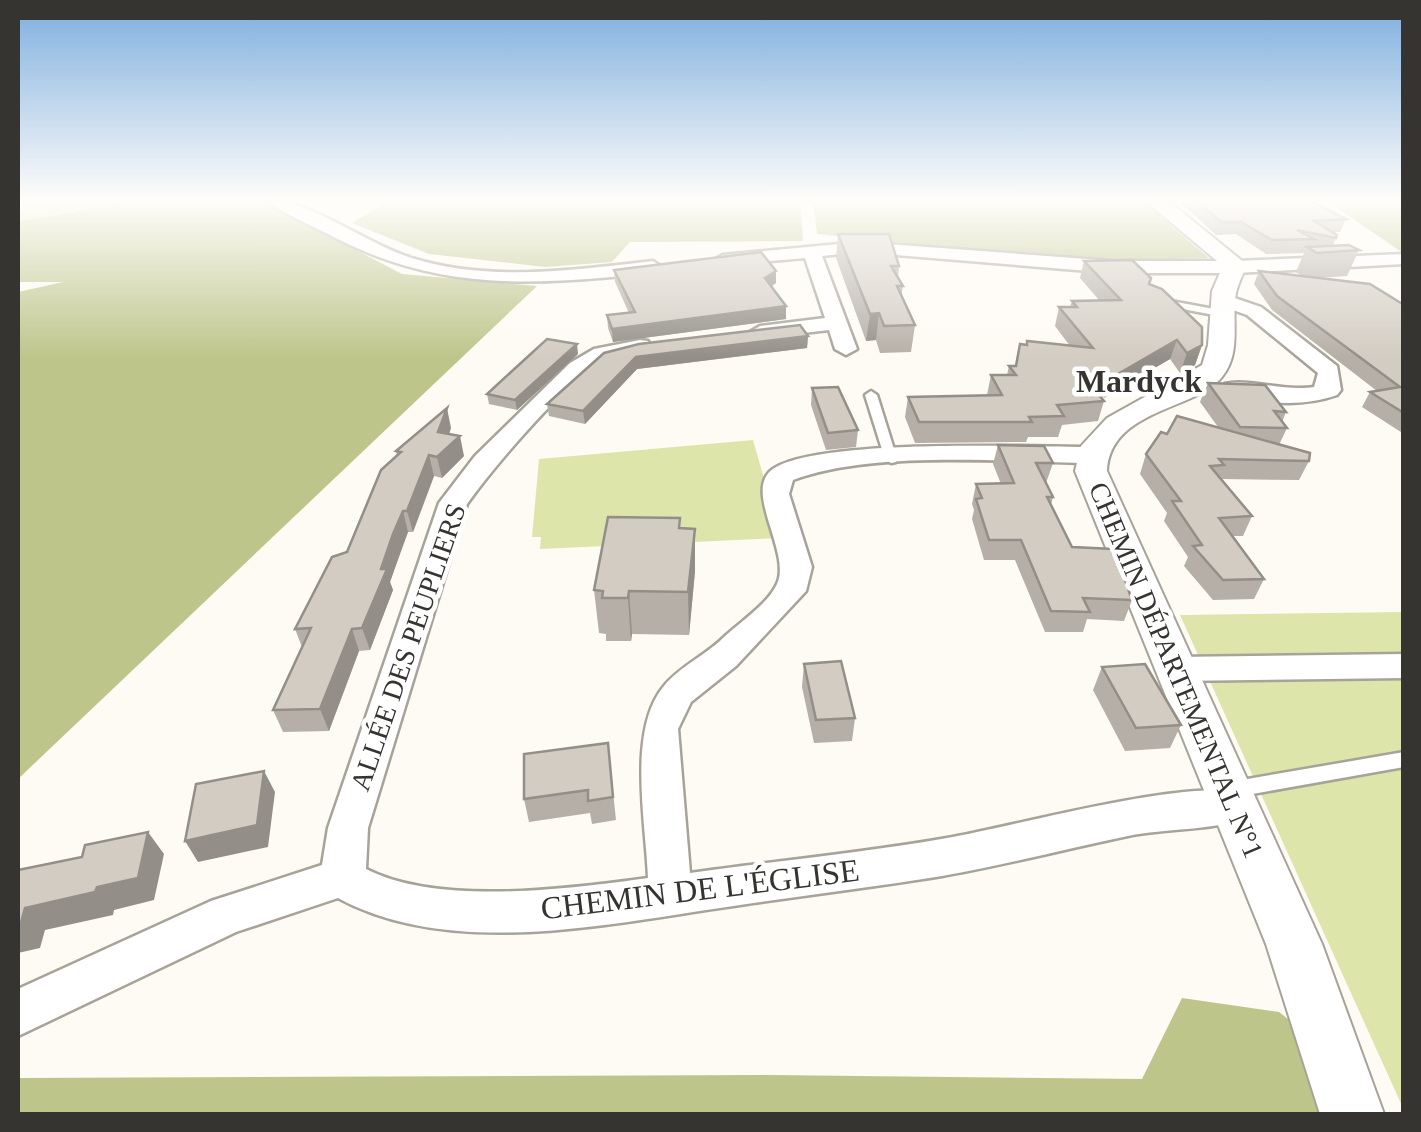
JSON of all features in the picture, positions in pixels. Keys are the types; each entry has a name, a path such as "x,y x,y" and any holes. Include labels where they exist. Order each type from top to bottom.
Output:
{"street":[{"path":"379,252 437,270 534,277 666,266"},
{"path":"704,262 795,252"},
{"path":"738,334 842,336 812,252"},
{"path":"936,252 1104,267 1228,294 1324,367 1331,375 1329,390 1317,394 1257,394 1202,379 1214,367 1228,294 1227,255 1223,252"},
{"path":"1228,294 1400,261"},
{"name":"ALLÉE DES PEUPLIERS","path":"346,876 343,855 348,828 452,502 484,462 583,364 609,352 658,344"},
{"name":"CHEMIN DÉPARTEMENTAL N°1","path":"1202,379 1140,410 1100,441 1092,454 1095,481 1294,944 1352,1114"},
{"path":"670,896 659,743 664,716 677,694 724,657 786,598 798,576 775,494 781,475 807,465 890,459 1092,454"},
{"path":"1174,669 1404,666"},
{"name":"CHEMIN DE L'ÉGLISE","path":"346,876 357,888 385,898 475,909 538,911 973,852 1230,798"},
{"path":"18,1013 226,915 346,876"}],"lane":[{"path":"1151,300 1228,294"},
{"path":"871,395 890,459"},
{"path":"1230,798 1404,759"}],"green space":[{"path":"18,252 360,252 402,274 537,286 18,779 18,292 63,282 18,282"},
{"path":"424,252 621,252 612,262 545,267"},
{"path":"992,252 1202,252 1209,258 1082,261"},
{"path":"753,440 781,538 540,549 541,537 532,537 539,459"},
{"path":"1403,612 1403,1108 1180,615"},
{"path":"1182,998 1279,1012 1331,1053 1352,1114 18,1114 18,1078 769,1075 1142,1079"}],"building":[{"path":"761,252 776,271 765,278 786,306 612,329 607,315 635,312 614,270"},
{"path":"845,252 895,252 899,266 891,266 903,286 897,286 915,325 884,326 879,313 870,314"},
{"path":"1132,260 1151,278 1149,284 1162,289 1202,327 1202,345 1187,353 1177,340 1111,378 1085,379 1104,401 1057,405 1064,416 1029,417 1032,422 919,422 908,397 1002,395 991,375 1016,375 1009,366 1016,366 1020,344 1027,345 1027,341 1093,348 1059,307 1077,307 1072,301 1121,300 1084,261"},
{"path":"1259,271 1370,284 1404,305 1404,413 1370,392 1400,387 1277,296"},
{"path":"800,325 808,336 636,357 583,411 547,404 604,353 639,344"},
{"path":"547,339 577,344 515,400 487,394"},
{"path":"1208,383 1265,385 1286,412 1274,411 1287,428 1240,427"},
{"path":"838,387 858,430 828,433 812,388"},
{"path":"447,408 438,432 460,436 437,457 429,455 407,511 403,511 393,534 381,569 387,569 362,628 352,629 320,709 273,710 311,628 295,629 332,557 347,552 381,470 401,452 396,451"},
{"path":"1177,416 1310,453 1309,461 1219,459 1224,465 1210,466 1252,516 1219,518 1264,579 1223,580 1193,546 1202,545 1172,501 1181,501 1146,454 1161,432 1167,434"},
{"path":"998,445 1044,446 1053,463 1036,463 1053,497 1047,497 1072,547 1114,549 1132,600 1083,598 1090,612 1051,611 1021,540 989,540 976,499 982,498 976,484 1014,483"},
{"path":"608,517 680,518 679,528 695,529 688,592 629,591 628,598 602,598 603,591 594,590"},
{"path":"841,661 855,718 816,720 804,664"},
{"path":"1145,664 1181,725 1136,728 1102,667"},
{"path":"608,743 613,797 588,801 588,790 524,799 524,754"},
{"path":"264,771 257,825 185,841 196,784"},
{"path":"148,832 138,878 25,908 18,927 18,870 82,857 85,845"}],"district":[{"name":"Mardyck","path":"1139,381"}]}
